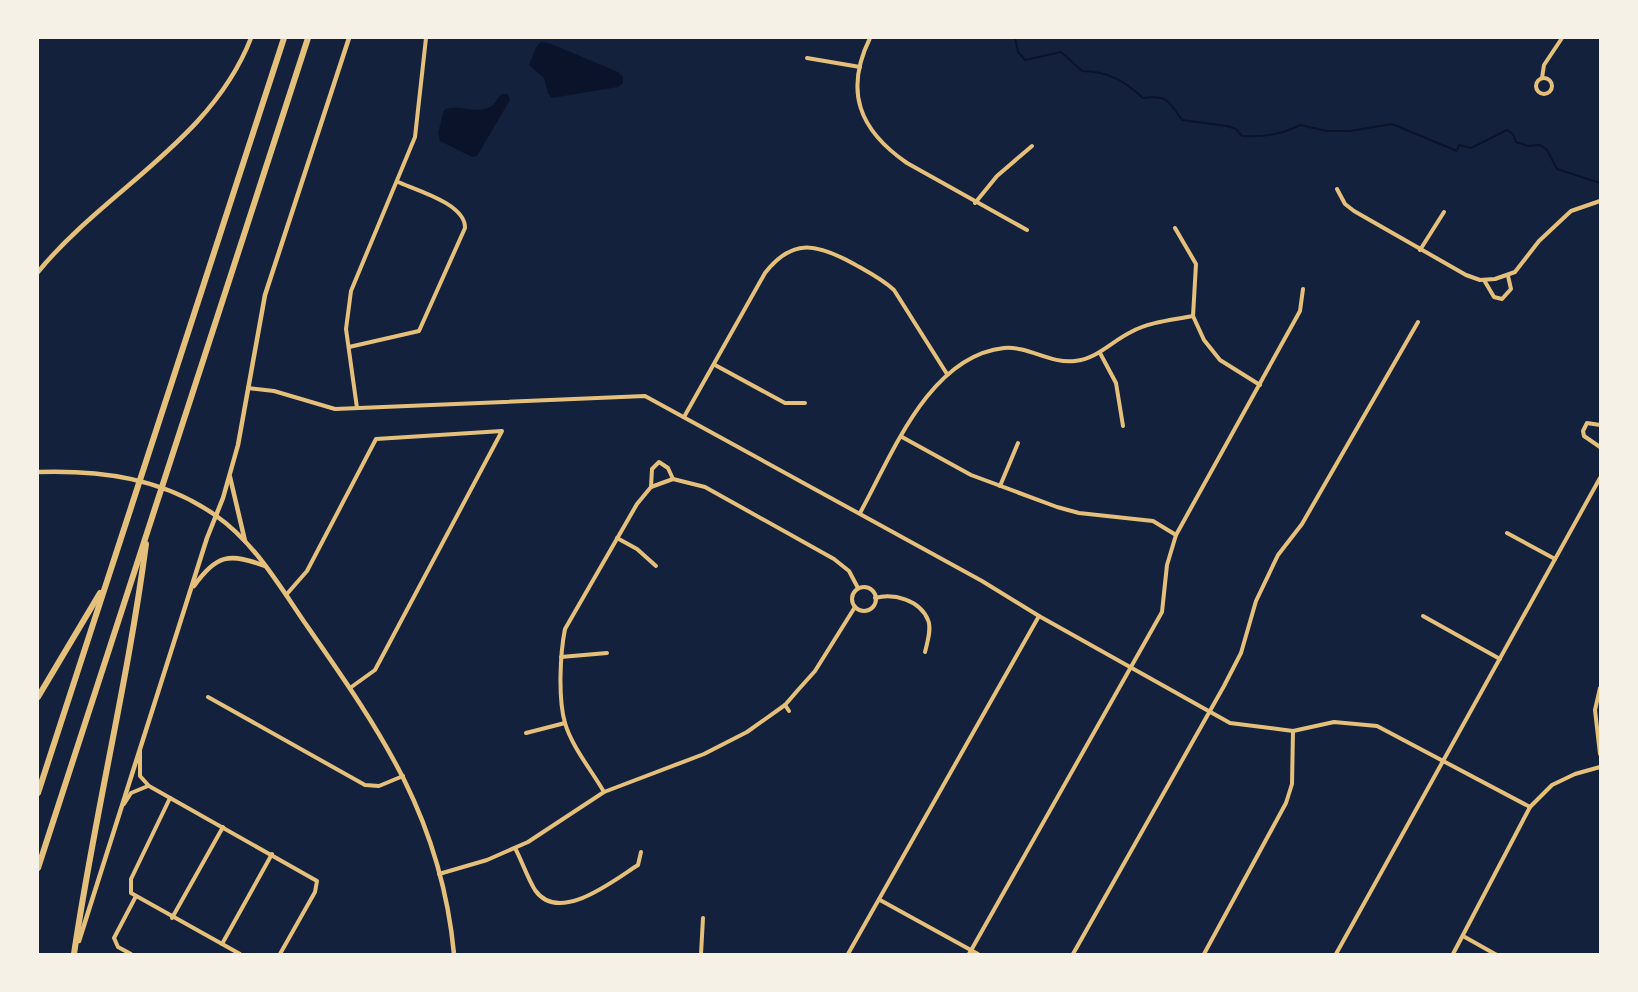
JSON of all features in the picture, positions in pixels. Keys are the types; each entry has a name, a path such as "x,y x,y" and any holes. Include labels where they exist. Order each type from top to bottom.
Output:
{"highway":[{"path":"38,793 284,38"},
{"path":"38,868 308,38"},
{"path":"74,954 85,878 137,612 147,530"},
{"path":"38,697 108,579"}],"main road":[{"path":"38,272 74,232 199,121 232,76 251,38"},
{"path":"74,954 230,474 265,295 349,38"},
{"path":"38,472 68,471 122,476 178,494 216,516 245,541 267,567 380,732 404,776 430,841 439,874 454,954"},
{"path":"230,474 245,541"},
{"path":"191,589 207,568 221,559 233,557 247,559 267,567"}],"street":[{"path":"357,408 346,321 353,283 398,182 418,123 426,38"},
{"path":"870,38 860,67 858,104 862,118 888,151 1027,231"},
{"path":"1542,78 1549,79 1552,86 1551,91 1544,94 1536,88 1536,82 1542,78 1544,65 1562,38"},
{"path":"807,58 860,67"},
{"path":"975,203 997,176 1032,146"},
{"path":"349,347 419,331 465,228 463,216 457,210 398,182"},
{"path":"1337,189 1345,204 1354,211 1466,275 1484,280 1508,276 1515,272 1539,241 1571,211 1600,201"},
{"path":"1420,250 1444,212"},
{"path":"1174,228 1196,264 1193,316 1212,353 1260,385"},
{"path":"684,417 765,273 777,257 794,249 818,247 832,252 884,281 894,290 947,374"},
{"path":"1484,280 1494,297 1502,299 1511,289 1508,276"},
{"path":"970,953 1133,667 1165,605 1167,565 1176,535 1300,311 1303,290"},
{"path":"860,513 934,385 947,374 983,354 1005,348 1024,350 1058,361 1077,361 1100,353 1133,330 1193,316"},
{"path":"1073,954 1241,653 1256,601 1278,555 1302,524 1418,322"},
{"path":"1100,353 1116,382 1123,426"},
{"path":"714,364 784,403 805,403"},
{"path":"248,388 274,391 328,407 357,408 645,396 982,581 1039,616 1230,723 1293,731 1334,722 1377,726 1530,807"},
{"path":"1600,424 1587,423 1583,431 1584,436 1600,447"},
{"path":"286,595 307,571 376,439 502,431 375,670 350,688"},
{"path":"902,437 971,475 1000,486 1079,513 1153,521 1176,535"},
{"path":"1000,486 1018,443"},
{"path":"651,487 652,469 659,462 668,468 673,479"},
{"path":"1336,954 1600,478"},
{"path":"604,792 565,723 561,657 566,630 637,504 651,487 673,479 705,487 834,559 849,571 858,588"},
{"path":"1507,533 1555,559"},
{"path":"617,538 637,549 656,566"},
{"path":"858,588 870,589 875,598"},
{"path":"858,588 852,596 855,607 862,611 870,610 875,598"},
{"path":"875,598 900,597 916,606 928,618 930,629 925,652"},
{"path":"439,874 487,860 515,848 604,792 704,754 747,732 784,705 815,671 855,607"},
{"path":"848,954 1039,616"},
{"path":"1423,616 1500,659"},
{"path":"561,657 607,653"},
{"path":"1600,688 1595,710 1600,754"},
{"path":"208,697 365,785 380,786 404,776"},
{"path":"784,705 789,711"},
{"path":"526,733 565,723"},
{"path":"1204,954 1286,803 1292,784 1293,731"},
{"path":"140,751 141,776 149,786 317,881 315,892 280,954"},
{"path":"1453,954 1530,807 1552,785 1575,774 1600,767"},
{"path":"122,808 131,793 149,786"},
{"path":"170,798 131,879 130,887 135,898 240,954"},
{"path":"172,918 223,827"},
{"path":"515,848 536,892 550,901 564,904 580,900 638,865 641,852"},
{"path":"222,944 272,854"},
{"path":"131,954 118,947 114,938 135,898"},
{"path":"880,900 970,953 978,954"},
{"path":"701,954 702,918"},
{"path":"1463,936 1495,954"}],"water":[{"path":"541,42 549,43 618,72 623,77 623,83 618,87 552,98 548,94 544,78 529,65 536,47"},
{"path":"502,94 508,94 510,100 477,156 472,157 440,141 438,133 444,110 456,108 481,110 493,105"}],"waterway":[{"path":"1015,38 1018,52 1025,60 1061,52 1082,71 1091,71 1115,78 1143,98 1158,98 1167,101 1182,120 1227,126 1236,129 1242,136 1272,135 1300,125 1327,131 1350,131 1392,124 1457,151 1459,145 1471,148 1507,130 1513,134 1516,142 1528,146 1540,145 1547,150 1557,169 1600,183"}]}
